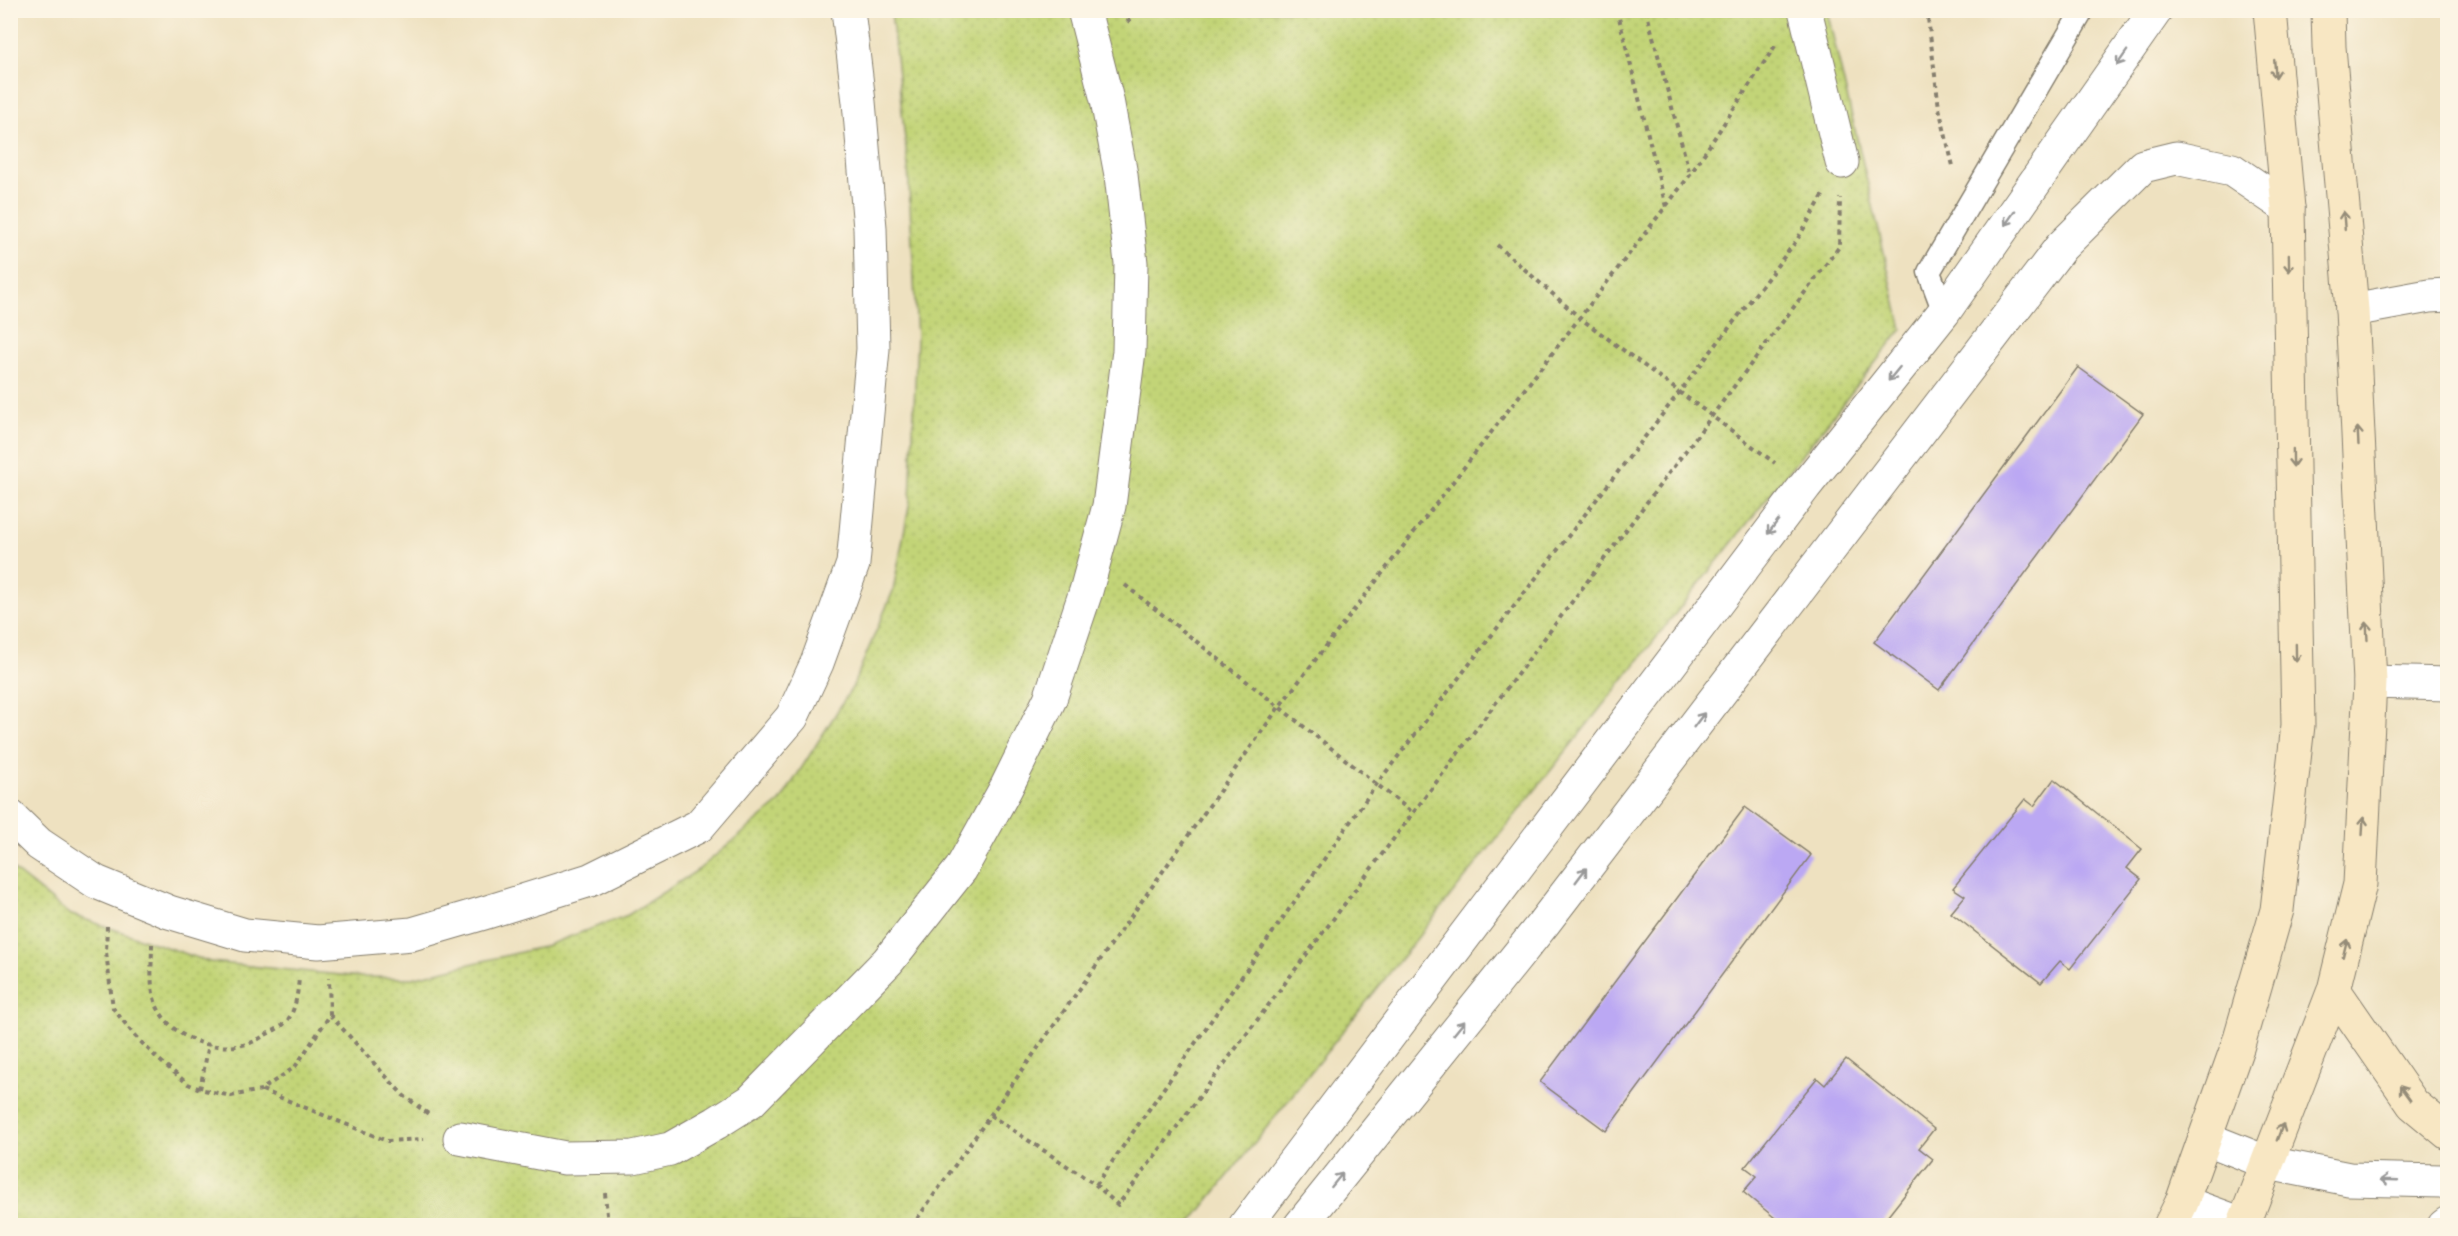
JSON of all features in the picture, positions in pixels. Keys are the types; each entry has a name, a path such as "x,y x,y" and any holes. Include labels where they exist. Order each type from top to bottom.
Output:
{"main road":[{"path":"2176,1214 2238,1045 2277,910 2298,725 2288,208 2270,10"},
{"path":"2243,1225 2334,990 2360,884 2370,682 2352,310 2329,47 2328,10"},
{"path":"2334,990 2414,1104 2448,1133"}],"street":[{"path":"10,816 39,844 96,882 120,892 160,908 245,935 312,941 412,934 590,880 699,826 792,717 817,663 853,564 873,349 870,228 848,10"},
{"path":"460,1138 565,1158 633,1157 670,1149 751,1101 888,961 961,868 1006,788 1050,699 1094,561 1109,506 1129,351 1131,263 1119,165 1107,100 1084,10"},
{"path":"1805,10 1842,162"},
{"path":"1245,1226 1805,486 1944,312 2156,10"},
{"path":"1300,1226 1543,924 2061,247 2144,166 2176,158 2232,170 2288,208"},
{"path":"2352,310 2429,296 2448,295"},
{"path":"2370,682 2448,684"},
{"path":"2205,1138 2268,1163 2349,1179 2448,1183"},
{"path":"2176,1214 2248,1226"}],"lane":[{"path":"1944,312 1929,272 2083,10"}],"path":[{"path":"1617,10 1666,207"},
{"path":"1646,10 1690,175"},
{"path":"1927,10 1939,108 1954,169 1980,186"},
{"path":"912,1226 1279,707 1690,175 1780,39"},
{"path":"1096,1185 1376,785 1797,240 1842,162"},
{"path":"990,1115 1096,1185 1118,1205 1839,247 1842,162"},
{"path":"1497,245 1580,318 1805,486"},
{"path":"1094,561 1413,813"},
{"path":"120,892 108,923 106,952 113,1008 135,1036 188,1084 231,1096 261,1090 295,1067 330,1015"},
{"path":"160,908 152,941 152,980 156,1004 173,1028 196,1041 209,1044 226,1047 251,1043 273,1031 289,1018 312,941"},
{"path":"312,941 330,1015 403,1095 460,1138"},
{"path":"200,1089 209,1044"},
{"path":"261,1090 387,1141 460,1138"}],"green space":[{"path":"891,11 1827,11 1902,329 1189,1225 11,1225 10,867 69,914 210,962 361,977 412,978 542,947 628,915 698,870 780,802 852,688 893,591 910,501 917,338 908,167"}],"building":[{"path":"2078,367 2143,414 1939,690 1874,642"},
{"path":"2054,779 2142,849 2127,868 2141,879 2070,969 2060,961 2041,983 1951,913 1965,896 1953,888 2025,799 2034,806"},
{"path":"1745,807 1811,855 1606,1131 1540,1082"},
{"path":"1846,1059 1934,1129 1919,1148 1933,1159 1880,1226 1785,1226 1743,1192 1757,1176 1745,1167 1817,1078 1825,1085"}]}
